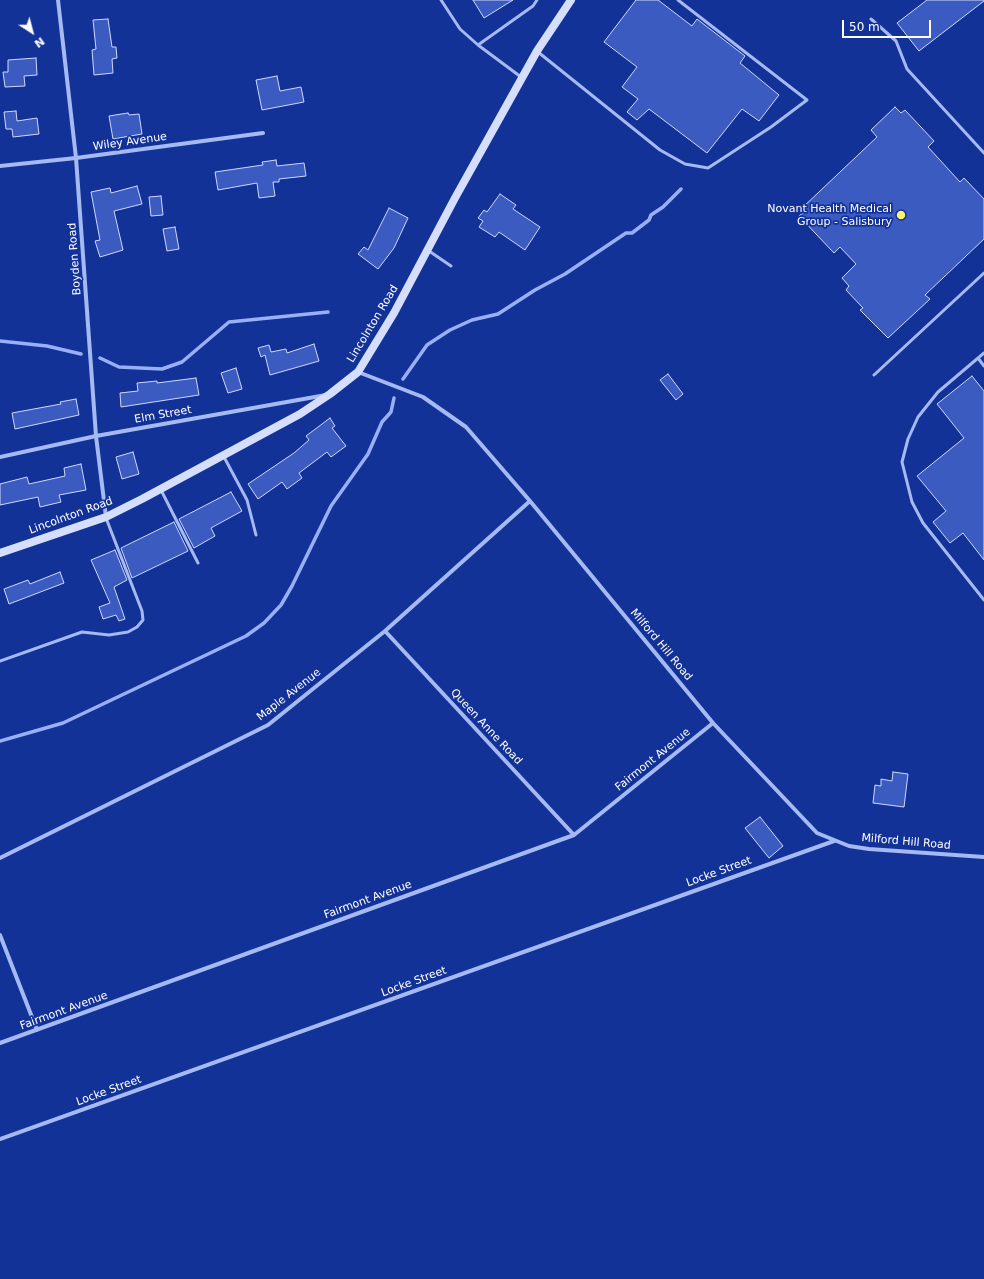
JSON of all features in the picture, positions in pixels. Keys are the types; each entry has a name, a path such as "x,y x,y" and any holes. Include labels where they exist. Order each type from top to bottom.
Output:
{"street":[{"name":"Boyden Road","path":"58,0 76,158 96,436 106,517"},
{"name":"Lincolnton Road","path":"0,553 106,517 300,414 330,394 358,372 384,330 537,51 571,0"},
{"name":"Wiley Avenue","path":"0,166 76,158 263,133"},
{"name":"Milford Hill Road","path":"358,372 423,397 466,427 530,501 713,723 817,833 834,841 868,849 984,857"},
{"name":"Elm Street","path":"0,457 96,436 330,394"},
{"name":"Maple Avenue","path":"0,858 268,725 385,630 530,501"},
{"name":"Queen Anne Road","path":"385,630 574,835"},
{"name":"Fairmont Avenue","path":"0,1043 574,835 713,723"},
{"name":"Locke Street","path":"0,1140 834,841"},
{"path":"0,935 37,1030"}],"lane":[{"path":"440,0 460,29 478,45 522,78"},
{"path":"478,45 533,6 537,0"},
{"path":"537,51 660,150 685,164 708,168 771,127 807,100 678,0"},
{"path":"871,19 896,41 907,69 984,153"},
{"path":"428,250 451,266"},
{"path":"874,375 984,273"},
{"path":"984,353 938,392 918,418 908,439 902,462 912,502 923,523 984,600"},
{"path":"978,358 984,366"},
{"path":"223,455 247,500 256,535"},
{"path":"161,489 198,563"},
{"path":"0,661 82,632 109,635 128,632 137,627 144,620 142,611 106,517"}],"building":[{"path":"473,0 513,0 484,18"},
{"path":"636,0 658,0 692,26 697,19 745,56 740,63 779,95 759,121 742,109 707,153 649,109 637,120 627,112 638,99 622,87 637,67 604,42"},
{"path":"927,0 984,1 919,51 897,23"},
{"path":"108,19 112,47 116,47 117,58 112,59 113,73 94,75 92,50 96,49 93,20"},
{"path":"36,58 37,75 24,76 25,86 5,87 3,72 8,72 8,60"},
{"path":"277,76 280,91 301,87 304,102 262,110 256,80"},
{"path":"895,107 901,113 905,110 934,141 928,147 960,182 964,178 984,199 984,239 925,295 930,299 888,338 860,310 863,308 846,290 849,286 842,278 856,264 840,247 834,253 799,216 804,212 801,209 877,137 871,130"},
{"path":"16,111 17,121 37,118 39,134 13,137 12,129 6,129 4,112"},
{"path":"128,113 129,115 139,114 142,134 113,139 109,116"},
{"path":"276,160 277,166 304,163 306,176 279,179 279,182 273,182 275,196 259,198 257,183 218,190 215,172 263,165 262,162"},
{"path":"137,186 142,204 114,211 123,250 100,257 95,241 100,240 91,192 110,188 111,193"},
{"path":"500,194 516,205 513,209 540,227 525,250 499,232 495,237 479,227 483,221 478,218 484,210 487,212"},
{"path":"161,196 163,215 151,216 149,197"},
{"path":"389,208 408,218 394,248 378,269 358,254 364,247 368,250"},
{"path":"175,227 179,249 167,251 163,229"},
{"path":"314,344 319,361 270,375 265,355 261,357 258,348 269,345 271,352 286,349 287,353"},
{"path":"236,368 242,389 228,393 221,373"},
{"path":"668,374 683,394 676,400 660,380"},
{"path":"972,376 984,391 984,560 963,533 950,543 933,522 946,511 917,476 964,438 937,404"},
{"path":"196,378 199,395 121,407 120,393 138,391 137,383 157,381 157,383"},
{"path":"76,399 79,415 15,429 12,413 61,404 60,402"},
{"path":"330,418 335,426 332,428 346,446 331,457 327,452 299,473 302,478 287,489 282,482 258,499 248,484 294,453 309,440 306,436"},
{"path":"133,452 139,474 122,479 116,457"},
{"path":"81,464 86,490 59,495 61,502 40,507 38,497 0,505 0,484 27,477 29,484 65,476 64,468"},
{"path":"231,492 242,511 211,528 215,536 194,548 179,519"},
{"path":"174,522 188,551 132,578 121,548"},
{"path":"115,550 127,580 114,587 125,619 119,621 116,615 103,619 99,607 110,603 91,560"},
{"path":"60,572 64,583 9,604 4,589 28,580 30,584"},
{"path":"893,772 908,774 904,807 873,803 875,785 881,786 881,779 892,781"},
{"path":"760,817 783,846 769,858 745,828"}],"waterway":[{"path":"403,379 427,345 450,330 472,320 498,314 535,290 565,274 626,233 632,233 649,220 651,215 663,207 681,189"},
{"path":"100,358 119,367 162,369 182,362 229,322 328,312"},
{"path":"0,341 47,346 81,354"},
{"path":"0,741 63,723 246,636 264,623 281,605 292,586 331,506 368,454 382,422 391,412 394,398"}],"place":[{"name":"Novant Health Medical Group - Salisbury","path":"901,215"}]}
